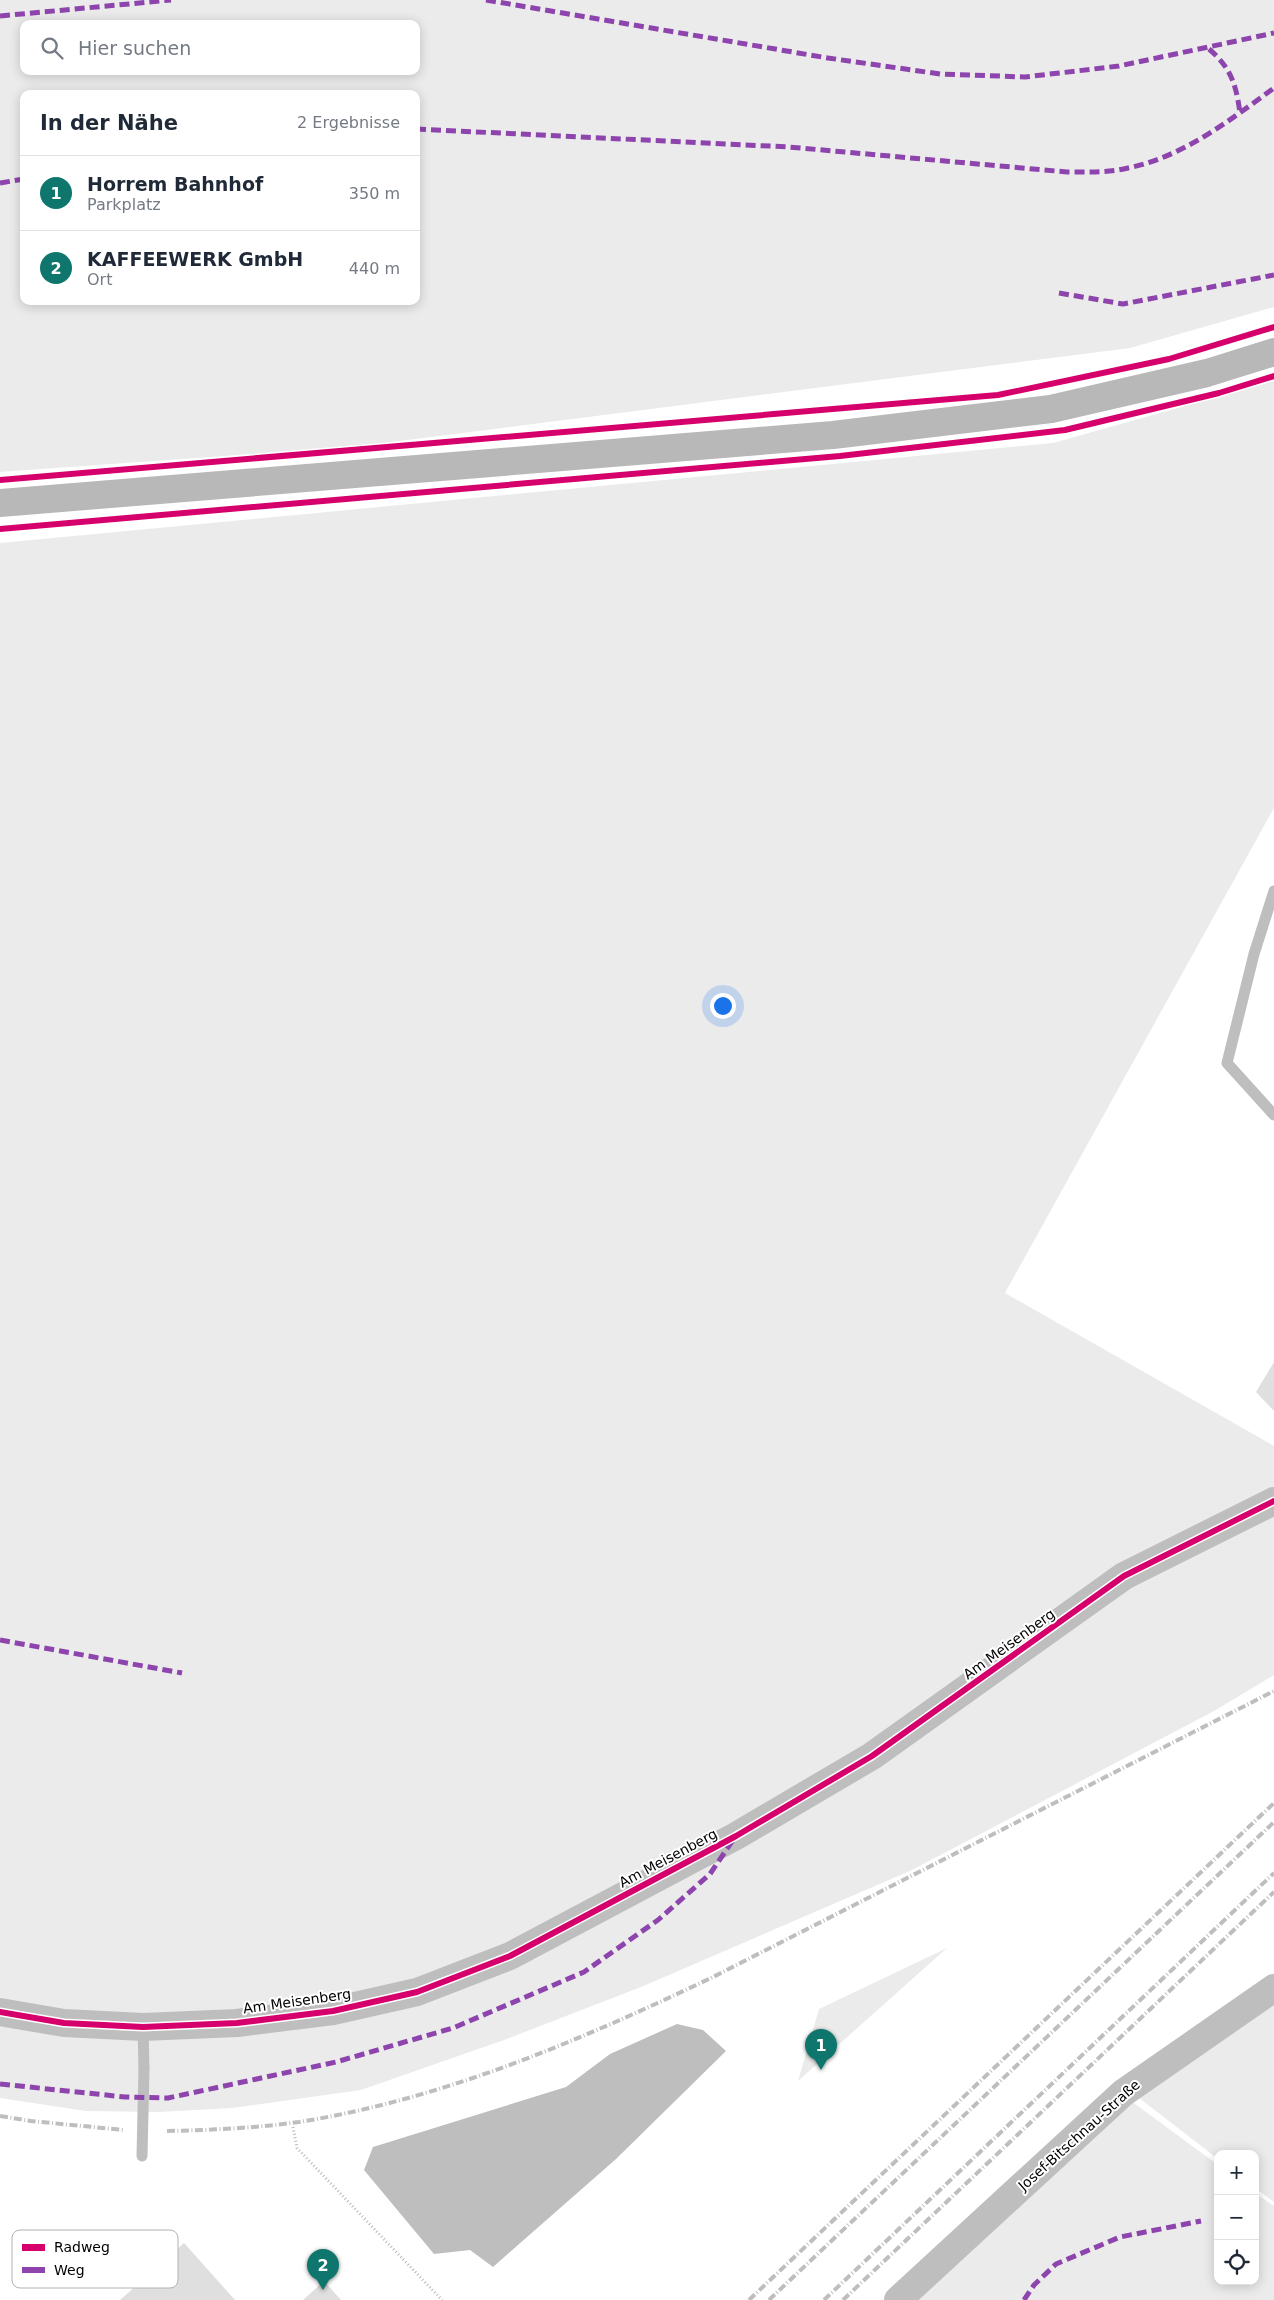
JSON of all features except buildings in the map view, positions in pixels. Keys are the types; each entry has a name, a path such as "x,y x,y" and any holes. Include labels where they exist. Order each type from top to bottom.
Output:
{"main road":[{"path":"0,503 863,431 1051,409 1207,373 1274,352"}],"street":[{"name":"Am Meisenberg","path":"0,2012 64,2023 143,2027 237,2023 334,2011 417,1992 510,1956 736,1836 872,1756 1124,1576 1274,1501"},
{"name":"Josef-Bitschnau-Straße","path":"898,2300 1124,2093 1274,1988"}],"lane":[{"path":"1274,891 1254,954 1228,1062 1274,1115"},
{"path":"142,2156 143,2027"}],"path":[{"path":"293,2127 296,2148 442,2300"}],"shaded area":[{"path":"0,0 1274,0 1274,307 1130,348 352,447 0,472"},
{"path":"1274,381 1274,808 1005,1293 1274,1446 1274,1675 1214,1711 912,1870 641,1987 504,2040 361,2090 232,2108 159,2112 86,2111 0,2098 0,543 1053,443"},
{"path":"947,1948 798,2081 819,2009"},
{"path":"1274,1997 1274,2202 1259,2191 1259,2150 1214,2150 1214,2156 1134,2094"},
{"path":"677,2024 703,2030 726,2051 616,2159 493,2267 470,2250 434,2254 364,2170 373,2147 566,2087 610,2054"},
{"path":"1127,2098 1214,2162 1214,2285 1259,2285 1259,2196 1274,2206 1274,2300 905,2300"}],"railway":[{"path":"167,2131 266,2126 353,2112 459,2083 562,2044 713,1977 1274,1691"},
{"path":"749,2300 1274,1803"},
{"path":"769,2300 1274,1822"},
{"path":"824,2300 1274,1873"},
{"path":"843,2300 1274,1892"},
{"path":"0,2116 124,2130"}],"marked path":[{"path":"0,16 171,0"},
{"path":"486,0 828,58 940,74 1025,77 1119,66 1274,33"},
{"path":"1209,49 1223,63 1231,77 1237,93 1240,113"},
{"path":"420,129 789,147 1067,172 1098,172 1113,171 1148,163 1187,146 1205,136 1274,88"},
{"path":"0,183 20,180"},
{"path":"1059,293 1123,304 1274,275"},
{"path":"0,1640 182,1673"},
{"path":"0,2084 125,2097 168,2098 336,2062 453,2028 584,1972 658,1920 710,1874 733,1840"},
{"path":"1024,2300 1034,2285 1056,2264 1120,2237 1201,2221"}],"cycle path":[{"path":"0,480 998,395 1169,359 1274,327"},
{"path":"0,529 840,456 1065,430 1219,393 1274,376"},
{"path":"0,2012 64,2023 143,2027 237,2023 333,2011 417,1992 510,1956 736,1836 872,1756 1124,1576 1274,1501"}],"place":[{"name":"Horrem Bahnhof","path":"821,2070"},
{"name":"KAFFEEWERK GmbH","path":"323,2290"}]}
